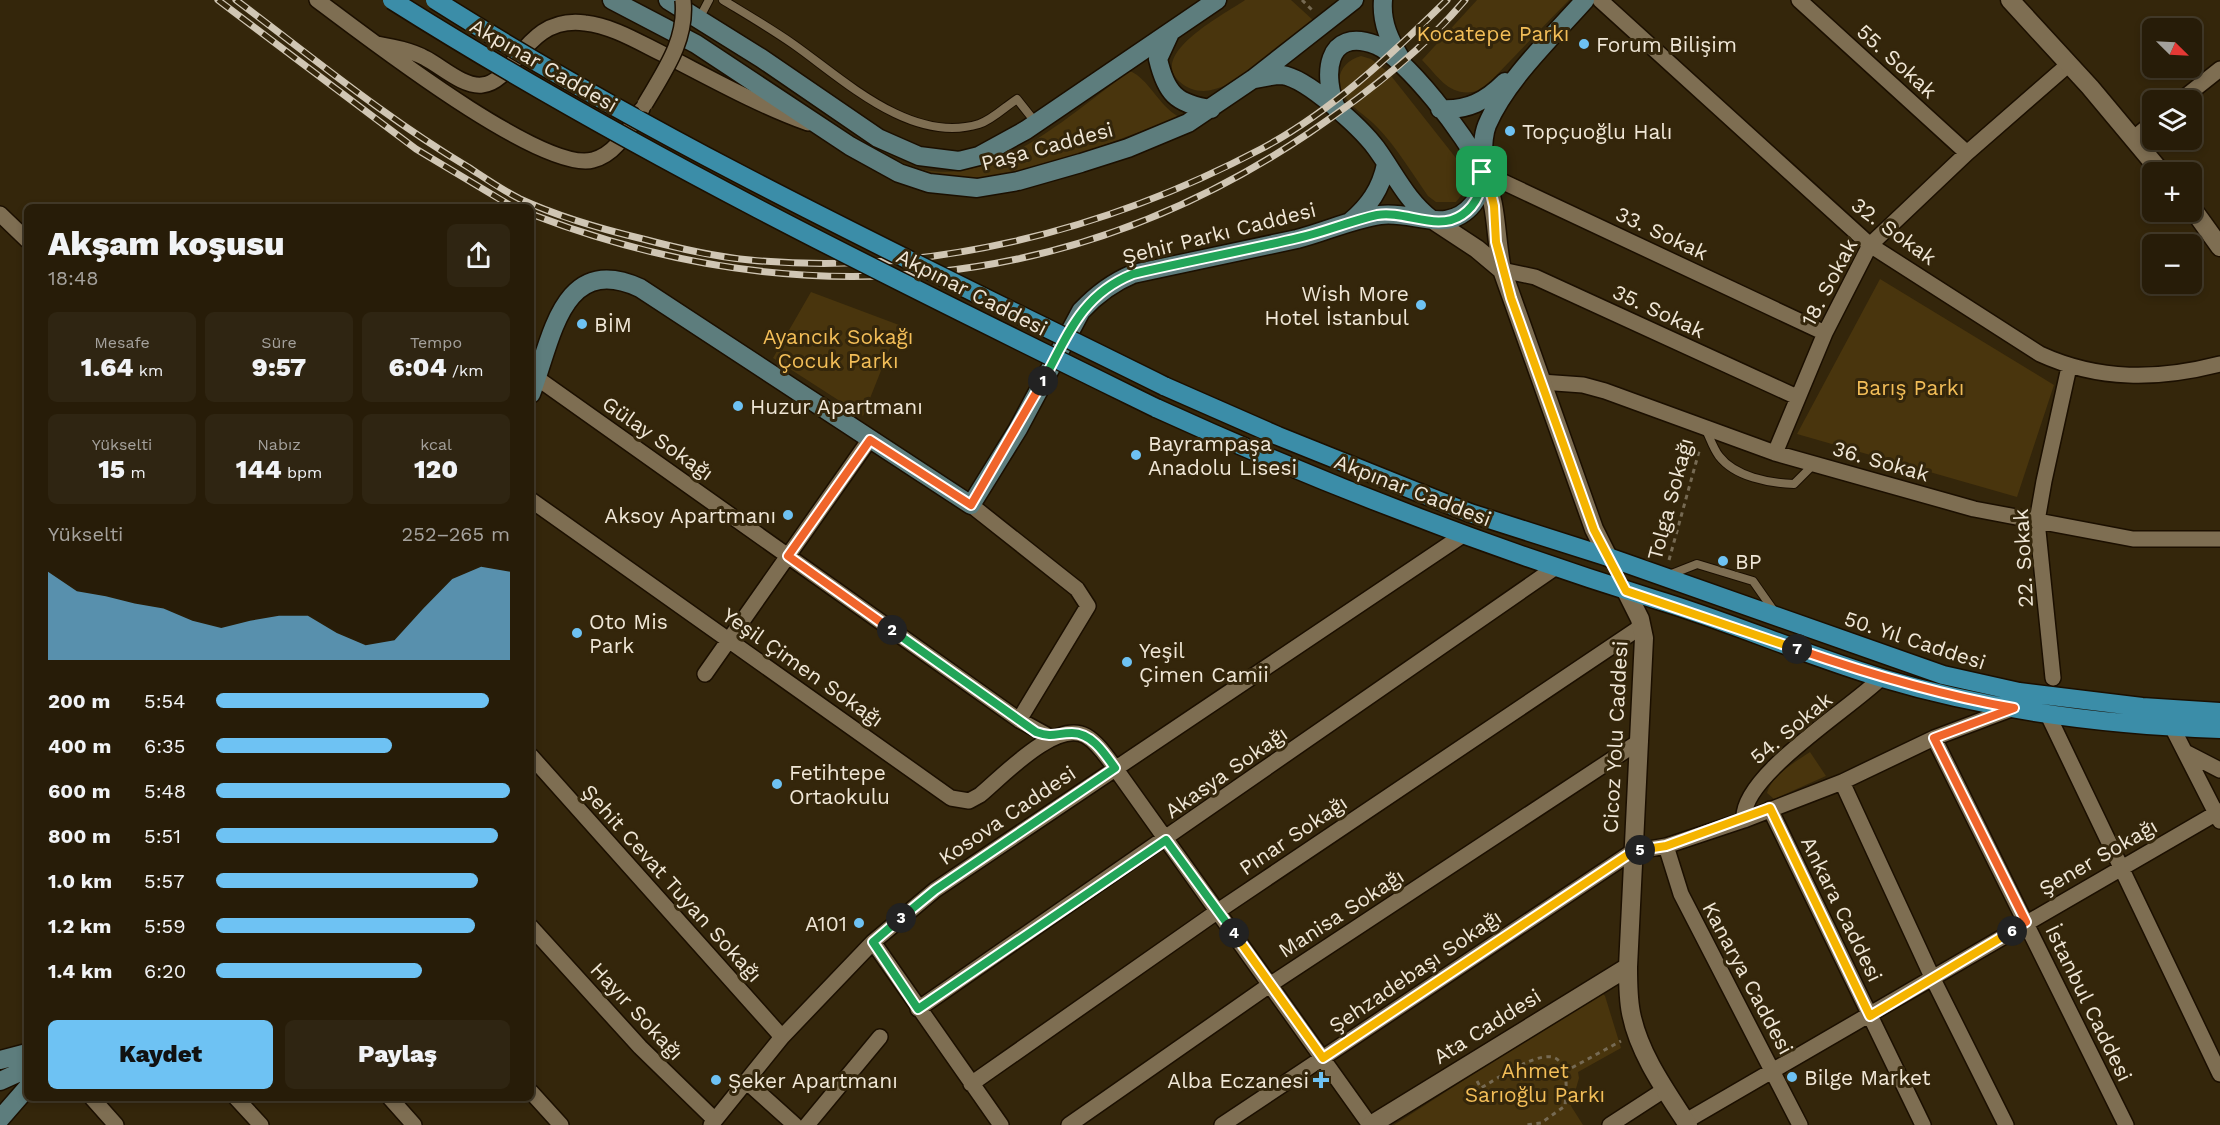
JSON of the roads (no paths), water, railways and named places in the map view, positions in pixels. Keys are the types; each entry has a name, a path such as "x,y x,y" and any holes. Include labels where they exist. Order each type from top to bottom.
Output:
{"main road":[{"name":"Akpınar Caddesi","path":"392,0 507,71 686,171 1156,408 1329,482 1463,535 1626,591"},
{"name":"Akpınar Caddesi","path":"435,0 535,61 709,157 1164,386 1278,436 1470,513 1608,557"},
{"name":"Paşa Caddesi","path":"612,0 696,44 824,129 899,173 928,183 977,188 1018,181 1128,148 1188,123 1253,79 1354,0"},
{"name":"Paşa Caddesi","path":"668,0 878,138 920,156 959,161 980,156 1036,123 1216,0"},
{"path":"1383,0 1382,15 1386,31 1409,73"},
{"name":"Şehir Parkı Caddesi","path":"971,505 1017,429 1077,317 1096,296 1115,281 1133,274 1299,238 1349,222 1396,214 1436,222 1462,215 1479,194 1482,142 1497,106 1541,49 1585,0"},
{"path":"1171,31 1158,59 1166,87 1185,103 1211,109"},
{"path":"1337,110 1330,94 1328,68 1341,45 1348,42 1376,46 1393,56 1440,109 1469,144 1482,172"},
{"name":"Şehir Parkı Caddesi","path":"1440,109 1454,110 1483,102 1541,49"},
{"path":"1253,79 1282,75 1298,80 1337,110 1374,146 1410,201 1436,222"},
{"name":"Şehir Parkı Caddesi","path":"1349,222 1372,199 1386,164"},
{"path":"534,386 563,309 580,288 595,279 610,278 640,288 971,505"},
{"path":"1608,557 1626,591"},
{"name":"50. Yıl Caddesi","path":"1608,557 1779,617 1845,643 1971,684 2142,707 2220,712"},
{"name":"50. Yıl Caddesi","path":"1626,591 1653,598 1881,678 1954,698 2048,715 2172,727 2220,729"},
{"path":"0,1060 24,1054"},
{"path":"0,1081 20,1072 24,1067"},
{"path":"0,1119 24,1091"}],"street":[{"path":"317,0 492,122 540,147 576,160 591,161 604,156 617,145 673,57 685,22 683,0"},
{"name":"32. Sokak","path":"1600,0 1870,245 2040,354 2069,367 2102,374 2156,376 2220,364"},
{"name":"55. Sokak","path":"1798,0 1967,153"},
{"path":"2010,0 2069,64 2153,162"},
{"path":"377,44 423,57 468,82 481,85 496,80 531,41 547,29 565,22 587,23 637,41 772,110 824,129"},
{"name":"18. Sokak","path":"1775,453 1825,333 1870,245 1967,153 2069,64"},
{"path":"2194,90 2220,69"},
{"path":"2133,139 2142,131"},
{"path":"1482,172 1489,185 1494,206 1496,242 1502,270 1594,530 1608,557"},
{"name":"33. Sokak","path":"1482,172 1825,333"},
{"path":"0,214 24,237"},
{"path":"1436,222 1469,243 1502,270"},
{"path":"2202,222 2220,247"},
{"name":"35. Sokak","path":"1502,270 1535,277 1797,397"},
{"name":"22. Sokak","path":"2053,678 2037,521 2069,367"},
{"name":"36. Sokak","path":"1541,382 1583,385 1605,391 1775,453 1974,509 2133,539 2220,539"},
{"name":"Gülay Sokağı","path":"534,386 788,556 1036,732 1050,737"},
{"path":"705,674 870,440"},
{"name":"Yeşil Çimen Sokağı","path":"534,502 959,801 969,801 980,795 1050,737"},
{"path":"971,505 1077,589 1088,606 1019,720"},
{"name":"Kosova Caddesi","path":"713,1123 782,1037 873,942 935,890 1463,535"},
{"name":"Akasya Sokağı","path":"918,1009 1166,840 1556,567"},
{"name":"Cicoz Yolu Caddesi","path":"1626,591 1642,626 1644,638 1628,967 1631,1012 1636,1033 1664,1090 1687,1123"},
{"name":"Pınar Sokağı","path":"971,1084 1218,911 1642,626"},
{"name":"54. Sokak","path":"1744,820 1743,809 1746,801 1763,778 1788,754 1864,695 1881,678"},
{"path":"1632,852 1666,846 1744,820 1842,782 1934,738 2014,708"},
{"path":"2048,715 2220,1074"},
{"path":"2172,727 2219,815"},
{"path":"1050,737 1074,733 1086,736 1115,768 1371,1125"},
{"name":"İstanbul Caddesi","path":"1934,738 2126,1125"},
{"name":"Manisa Sokağı","path":"1069,1125 1271,984 1640,741"},
{"path":"2185,752 2220,770"},
{"name":"Şehit Cevat Tuyan Sokağı","path":"534,759 782,1037"},
{"path":"1842,782 1933,978 2006,1125"},
{"name":"Ankara Caddesi","path":"1770,808 1923,1125"},
{"name":"Şener Sokağı","path":"1687,1123 1772,1070 1870,1016 2121,867 2219,815"},
{"name":"Kanarya Caddesi","path":"1666,846 1681,894 1800,1125"},
{"name":"Şehzadebaşı Sokağı","path":"1222,1125 1632,852"},
{"name":"Hayır Sokağı","path":"534,930 713,1123"},
{"path":"873,942 1001,1125"},
{"name":"Ata Caddesi","path":"1371,1125 1628,967"},
{"path":"807,1125 880,1037"},
{"path":"747,1082 795,1125"},
{"path":"1610,1125 1664,1090"},
{"path":"534,1095 561,1125"},
{"path":"95,1101 116,1125"},
{"path":"240,1101 261,1125"},
{"path":"393,1101 414,1125"}],"lane":[{"path":"699,19 709,0"},
{"path":"723,0 790,42 884,108 916,123 952,127 980,124 1017,99 1036,123"},
{"path":"1705,429 1720,457 1753,477 1775,483 1794,484 1814,464"},
{"path":"1664,578 1697,564 1753,581 1779,617"}],"railway":[{"path":"218,0 416,149 508,204"},
{"path":"236,0 408,128 494,184 532,204"},
{"path":"534,205 596,227 669,246 750,260 816,263 882,261 948,254 1013,242 1077,225 1140,203 1201,178 1261,149 1312,118 1336,100 1382,62 1447,0"},
{"path":"534,215 632,247 732,267 832,276 931,272 1028,257 1124,228 1218,187 1309,133 1351,103 1412,54 1465,0"}],"place":[{"name":"Forum Bilişim","path":"1584,44"},
{"name":"Topçuoğlu Halı","path":"1510,131"},
{"name":"Wish More Hotel İstanbul","path":"1421,305"},
{"name":"BİM","path":"582,324"},
{"name":"Huzur Apartmanı","path":"738,406"},
{"name":"Bayrampaşa Anadolu Lisesi","path":"1136,455"},
{"name":"Aksoy Apartmanı","path":"788,515"},
{"name":"BP","path":"1723,561"},
{"name":"Oto Mis Park","path":"577,633"},
{"name":"Yeşil Çimen Camii","path":"1127,662"},
{"name":"Fetihtepe Ortaokulu","path":"777,784"},
{"name":"A101","path":"859,923"},
{"name":"Bilge Market","path":"1792,1077"},
{"name":"Şeker Apartmanı","path":"716,1080"},
{"name":"Alba Eczanesi","path":"1321,1080"}],"park label":[{"name":"Kocatepe Parkı","path":"1493,33"},
{"name":"Ayancık Sokağı Çocuk Parkı","path":"838,348"},
{"name":"Barış Parkı","path":"1910,387"},
{"name":"Ahmet Sarıoğlu Parkı","path":"1535,1082"}]}
